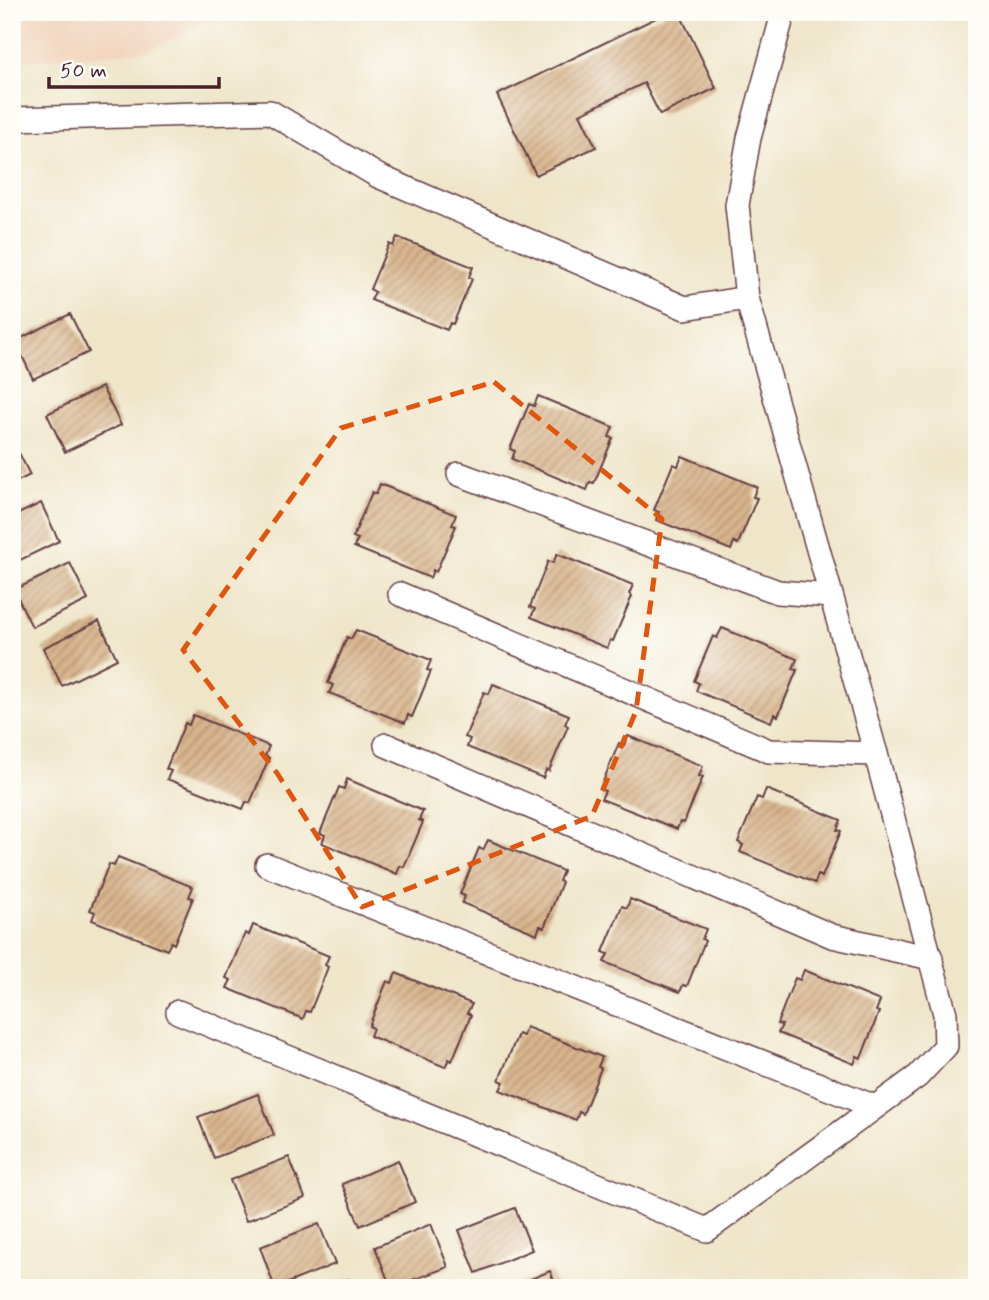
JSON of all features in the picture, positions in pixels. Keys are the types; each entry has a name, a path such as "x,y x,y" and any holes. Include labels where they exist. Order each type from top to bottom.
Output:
{"street":[{"path":"178,1012 707,1230 918,1076 946,1046 945,1014 876,754 747,298 737,205 749,138 783,14"},
{"path":"12,119 270,112 377,176 685,308 747,298"},
{"path":"459,474 778,592 831,596"},
{"path":"400,594 769,751 876,754"},
{"path":"386,745 832,936 930,958"},
{"path":"268,865 875,1107"}],"highlighted area":[{"path":"494,382 662,519 636,711 592,816 362,907 277,773 183,650 341,428"}],"shaded area":[{"path":"12,12 226,12 147,51 12,62"}],"building":[{"path":"668,12 679,12 716,88 660,115 644,83 580,114 596,147 536,175 497,95"},
{"path":"397,237 473,267 469,277 472,279 453,324 450,323 447,330 371,300 375,292 370,289 389,244 393,246"},
{"path":"70,314 89,352 33,379 15,341"},
{"path":"102,387 121,425 65,452 47,414"},
{"path":"538,396 613,427 609,437 613,438 594,483 590,482 587,490 512,459 515,451 510,449 529,404 534,406"},
{"path":"12,439 30,475 12,484"},
{"path":"682,456 757,487 753,497 757,498 738,544 734,542 731,550 656,520 659,512 654,510 673,464 678,466"},
{"path":"380,484 456,515 452,525 456,526 436,572 433,570 430,578 354,547 358,539 353,537 372,492 376,494"},
{"path":"41,503 59,541 12,564 12,517"},
{"path":"557,554 633,585 629,594 632,596 613,641 610,640 607,648 531,617 535,609 530,607 548,561 553,563"},
{"path":"70,563 88,600 32,627 14,590"},
{"path":"99,621 117,659 62,686 43,648"},
{"path":"722,628 797,659 793,669 797,670 778,716 774,714 771,722 696,691 699,683 694,681 713,636 717,638"},
{"path":"356,630 431,660 427,670 431,671 412,717 408,715 405,723 329,693 333,685 328,683 347,637 351,639"},
{"path":"493,684 569,715 565,724 568,726 549,771 546,770 543,778 467,747 470,739 465,737 484,692 489,694"},
{"path":"193,715 269,746 265,756 269,758 250,803 246,802 243,809 167,779 171,771 166,769 185,723 189,725"},
{"path":"628,736 703,766 699,776 703,777 684,823 680,822 677,829 601,799 605,791 600,789 619,743 624,745"},
{"path":"347,779 423,811 419,820 423,822 404,867 400,866 397,874 322,843 325,835 320,833 339,787 344,789"},
{"path":"766,789 841,820 837,830 841,831 822,877 818,875 815,883 740,852 743,845 738,842 757,797 762,799"},
{"path":"488,840 563,871 559,881 562,882 544,928 540,926 537,934 462,903 465,896 460,894 479,848 483,850"},
{"path":"118,857 193,887 189,897 193,898 174,944 171,942 167,950 92,920 95,912 90,910 109,864 114,866"},
{"path":"630,899 706,929 702,939 705,941 687,986 683,985 680,992 604,962 608,954 603,952 622,906 627,908"},
{"path":"253,925 329,956 325,965 328,967 310,1012 306,1011 303,1019 227,988 231,980 226,978 245,933 249,935"},
{"path":"804,970 880,1001 876,1011 879,1012 861,1058 857,1056 854,1064 778,1033 782,1025 777,1024 795,978 800,980"},
{"path":"396,973 472,1004 467,1013 471,1015 452,1061 449,1059 445,1067 370,1036 373,1028 369,1026 387,981 392,983"},
{"path":"526,1027 602,1057 598,1067 601,1068 583,1114 579,1112 576,1120 500,1090 504,1082 499,1080 518,1034 523,1036"},
{"path":"258,1094 274,1135 214,1158 198,1117"},
{"path":"289,1157 305,1198 246,1221 230,1180"},
{"path":"398,1160 415,1202 360,1226 342,1184"},
{"path":"515,1208 532,1250 476,1273 459,1230"},
{"path":"319,1224 335,1264 275,1288 260,1247"},
{"path":"431,1224 448,1267 391,1288 375,1247"},
{"path":"550,1271 557,1288 509,1288"},
{"path":"349,1279 352,1288 324,1288 324,1287"}]}
